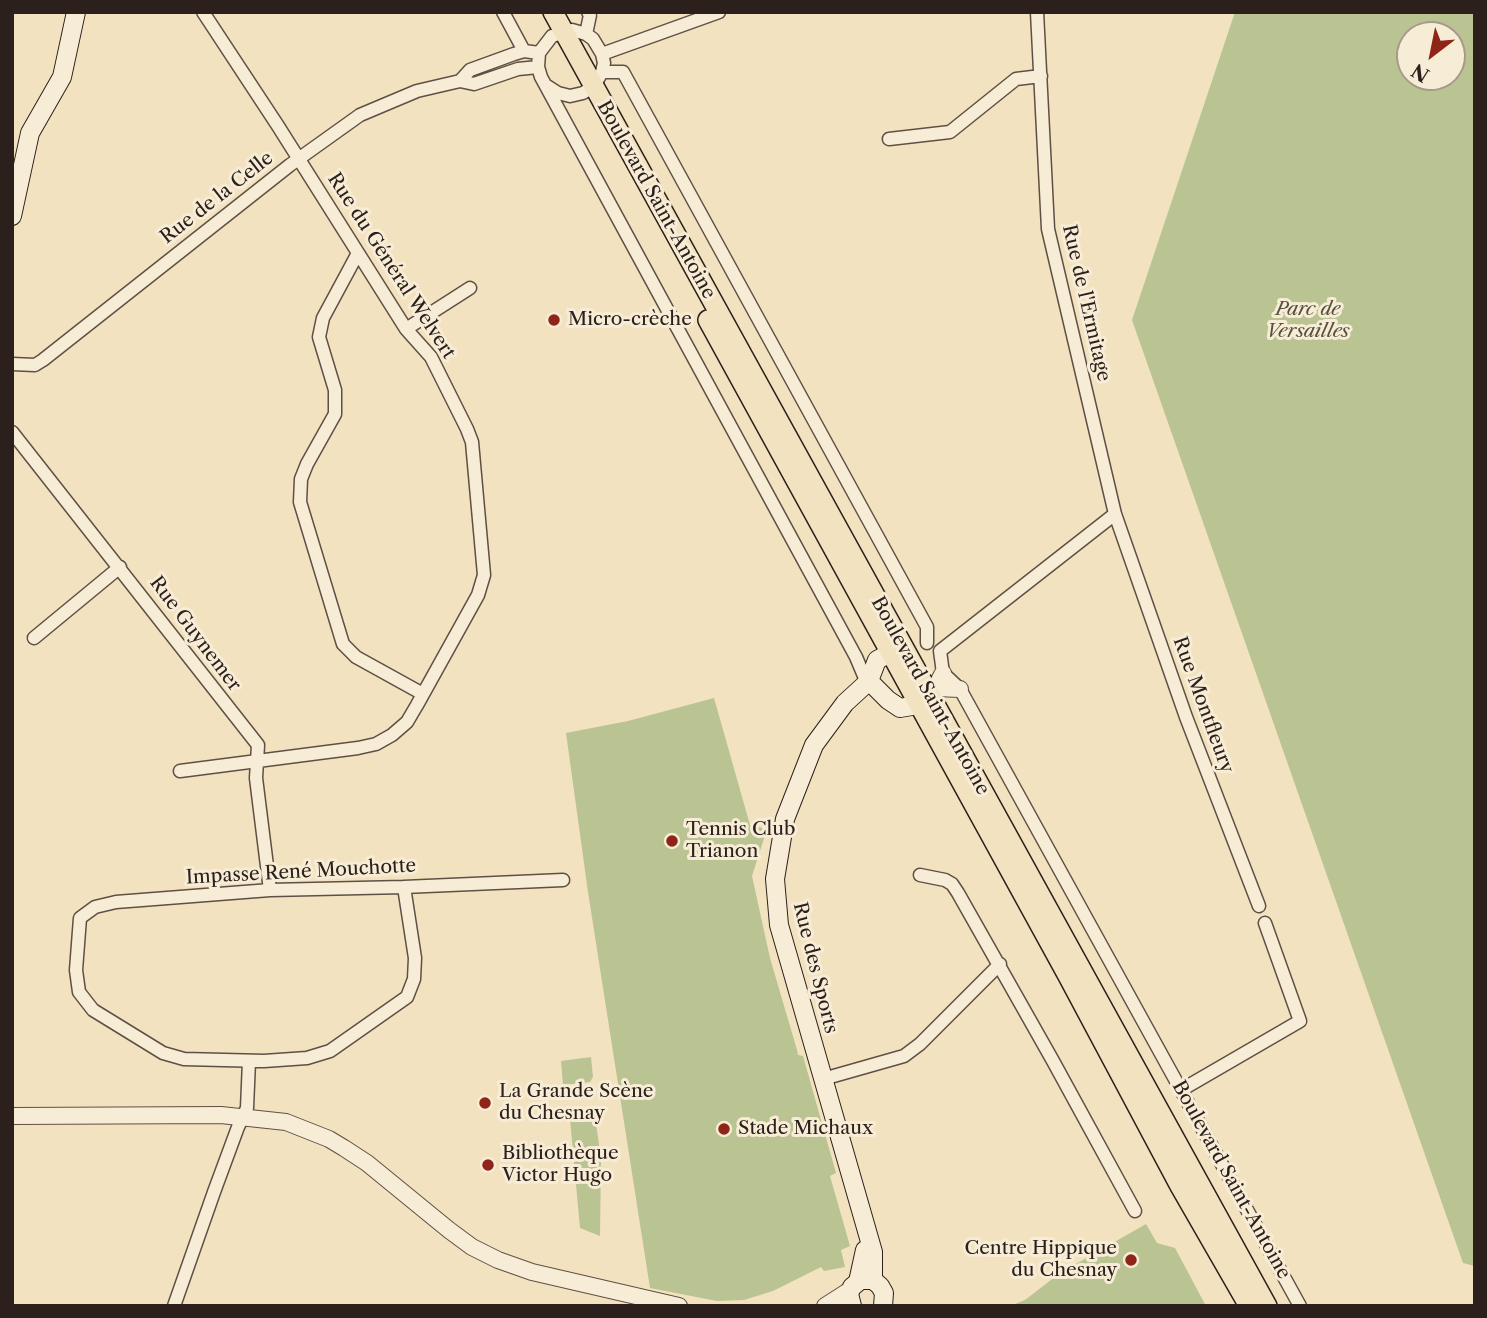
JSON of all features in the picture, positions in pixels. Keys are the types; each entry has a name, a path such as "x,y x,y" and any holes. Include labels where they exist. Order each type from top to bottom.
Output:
{"main road":[{"path":"12,216 30,133 62,77 76,12"},
{"name":"Boulevard Saint-Antoine","path":"539,12 558,33 593,84 896,649 930,693 1267,1306"},
{"name":"Boulevard Saint-Antoine","path":"553,12 558,33"},
{"name":"Rue des Sports","path":"883,1305 883,1290 858,1289 873,1252 779,925 775,879 785,819 814,745 845,703 868,682 877,660 896,649"},
{"path":"868,682 900,708 930,693"},
{"name":"Boulevard Saint-Antoine","path":"930,693 1068,976 1180,1186 1249,1306"}],"street":[{"name":"Rue du Général Welvert","path":"180,771 376,744 400,729 423,694 478,595 484,575 471,442 467,429 431,357 406,329 203,12"},
{"path":"503,12 524,51 539,53"},
{"path":"586,34 590,15 588,12"},
{"path":"719,12 603,54 586,34 572,30 558,33 539,53 538,67 551,96 868,682"},
{"name":"Rue de l'Ermitage","path":"1037,12 1048,229 1115,514"},
{"name":"Rue de la Celle","path":"460,81 470,70 524,51"},
{"name":"Boulevard Saint-Antoine","path":"593,84 603,54"},
{"name":"Rue de la Celle","path":"12,364 35,365 43,360 298,159 360,115 417,91 460,81 474,84 517,68 538,67"},
{"name":"Boulevard Saint-Antoine","path":"547,86 564,95 623,72 927,627 927,643"},
{"path":"889,139 950,132 1016,79 1041,76"},
{"path":"358,253 323,318 319,337 335,390 335,414 307,464 301,480 300,502 343,643 356,657 423,694"},
{"path":"406,329 470,288"},
{"name":"Rue Guynemer","path":"12,432 258,745 256,778 270,890"},
{"path":"896,649 927,643 940,651 1115,514"},
{"name":"Rue Montfleury","path":"1115,514 1186,717 1259,906"},
{"path":"34,638 120,568"},
{"name":"Boulevard Saint-Antoine","path":"930,693 940,651"},
{"path":"930,693 960,690"},
{"name":"Boulevard Saint-Antoine","path":"960,690 1300,1306"},
{"path":"920,875 952,884 1000,964 1135,1210"},
{"name":"Impasse René Mouchotte","path":"404,887 415,958 414,979 407,997 330,1051 307,1058 249,1061 184,1059 163,1053 93,1010 79,992 76,980 80,918 86,911 116,902 270,890 562,880"},
{"path":"1181,1090 1300,1021 1265,923"},
{"path":"823,1079 904,1056 920,1044 1000,964"},
{"path":"174,1306 249,1103 249,1061"},
{"path":"12,1116 243,1117 286,1122 329,1139 367,1163 472,1247 498,1260 532,1272 679,1306"},
{"path":"827,1306 834,1299 858,1289"}],"green space":[{"name":"Parc de Versailles","path":"1235,12 1475,12 1475,1266 1463,1263 1132,320"},
{"path":"714,698 750,825 767,829 752,876 770,958 798,1055 803,1056 836,1173 830,1176 850,1246 841,1250 845,1267 824,1271 821,1267 773,1291 744,1300 717,1301 650,1288 566,733 628,721"},
{"path":"591,1057 593,1077 590,1082 563,1085 561,1061"},
{"path":"594,1109 601,1159 600,1236 580,1228 570,1119"},
{"name":"Centre Hippique du Chesnay","path":"1146,1224 1157,1243 1175,1248 1206,1306 1010,1306 1025,1300 1060,1273"}],"place":[{"name":"Micro-crèche","path":"554,320"},
{"name":"Tennis Club Trianon","path":"672,841"},
{"name":"La Grande Scène du Chesnay","path":"485,1103"},
{"name":"Stade Michaux","path":"724,1129"},
{"name":"Bibliothèque Victor Hugo","path":"488,1165"},
{"name":"Centre Hippique du Chesnay","path":"1131,1260"}]}
